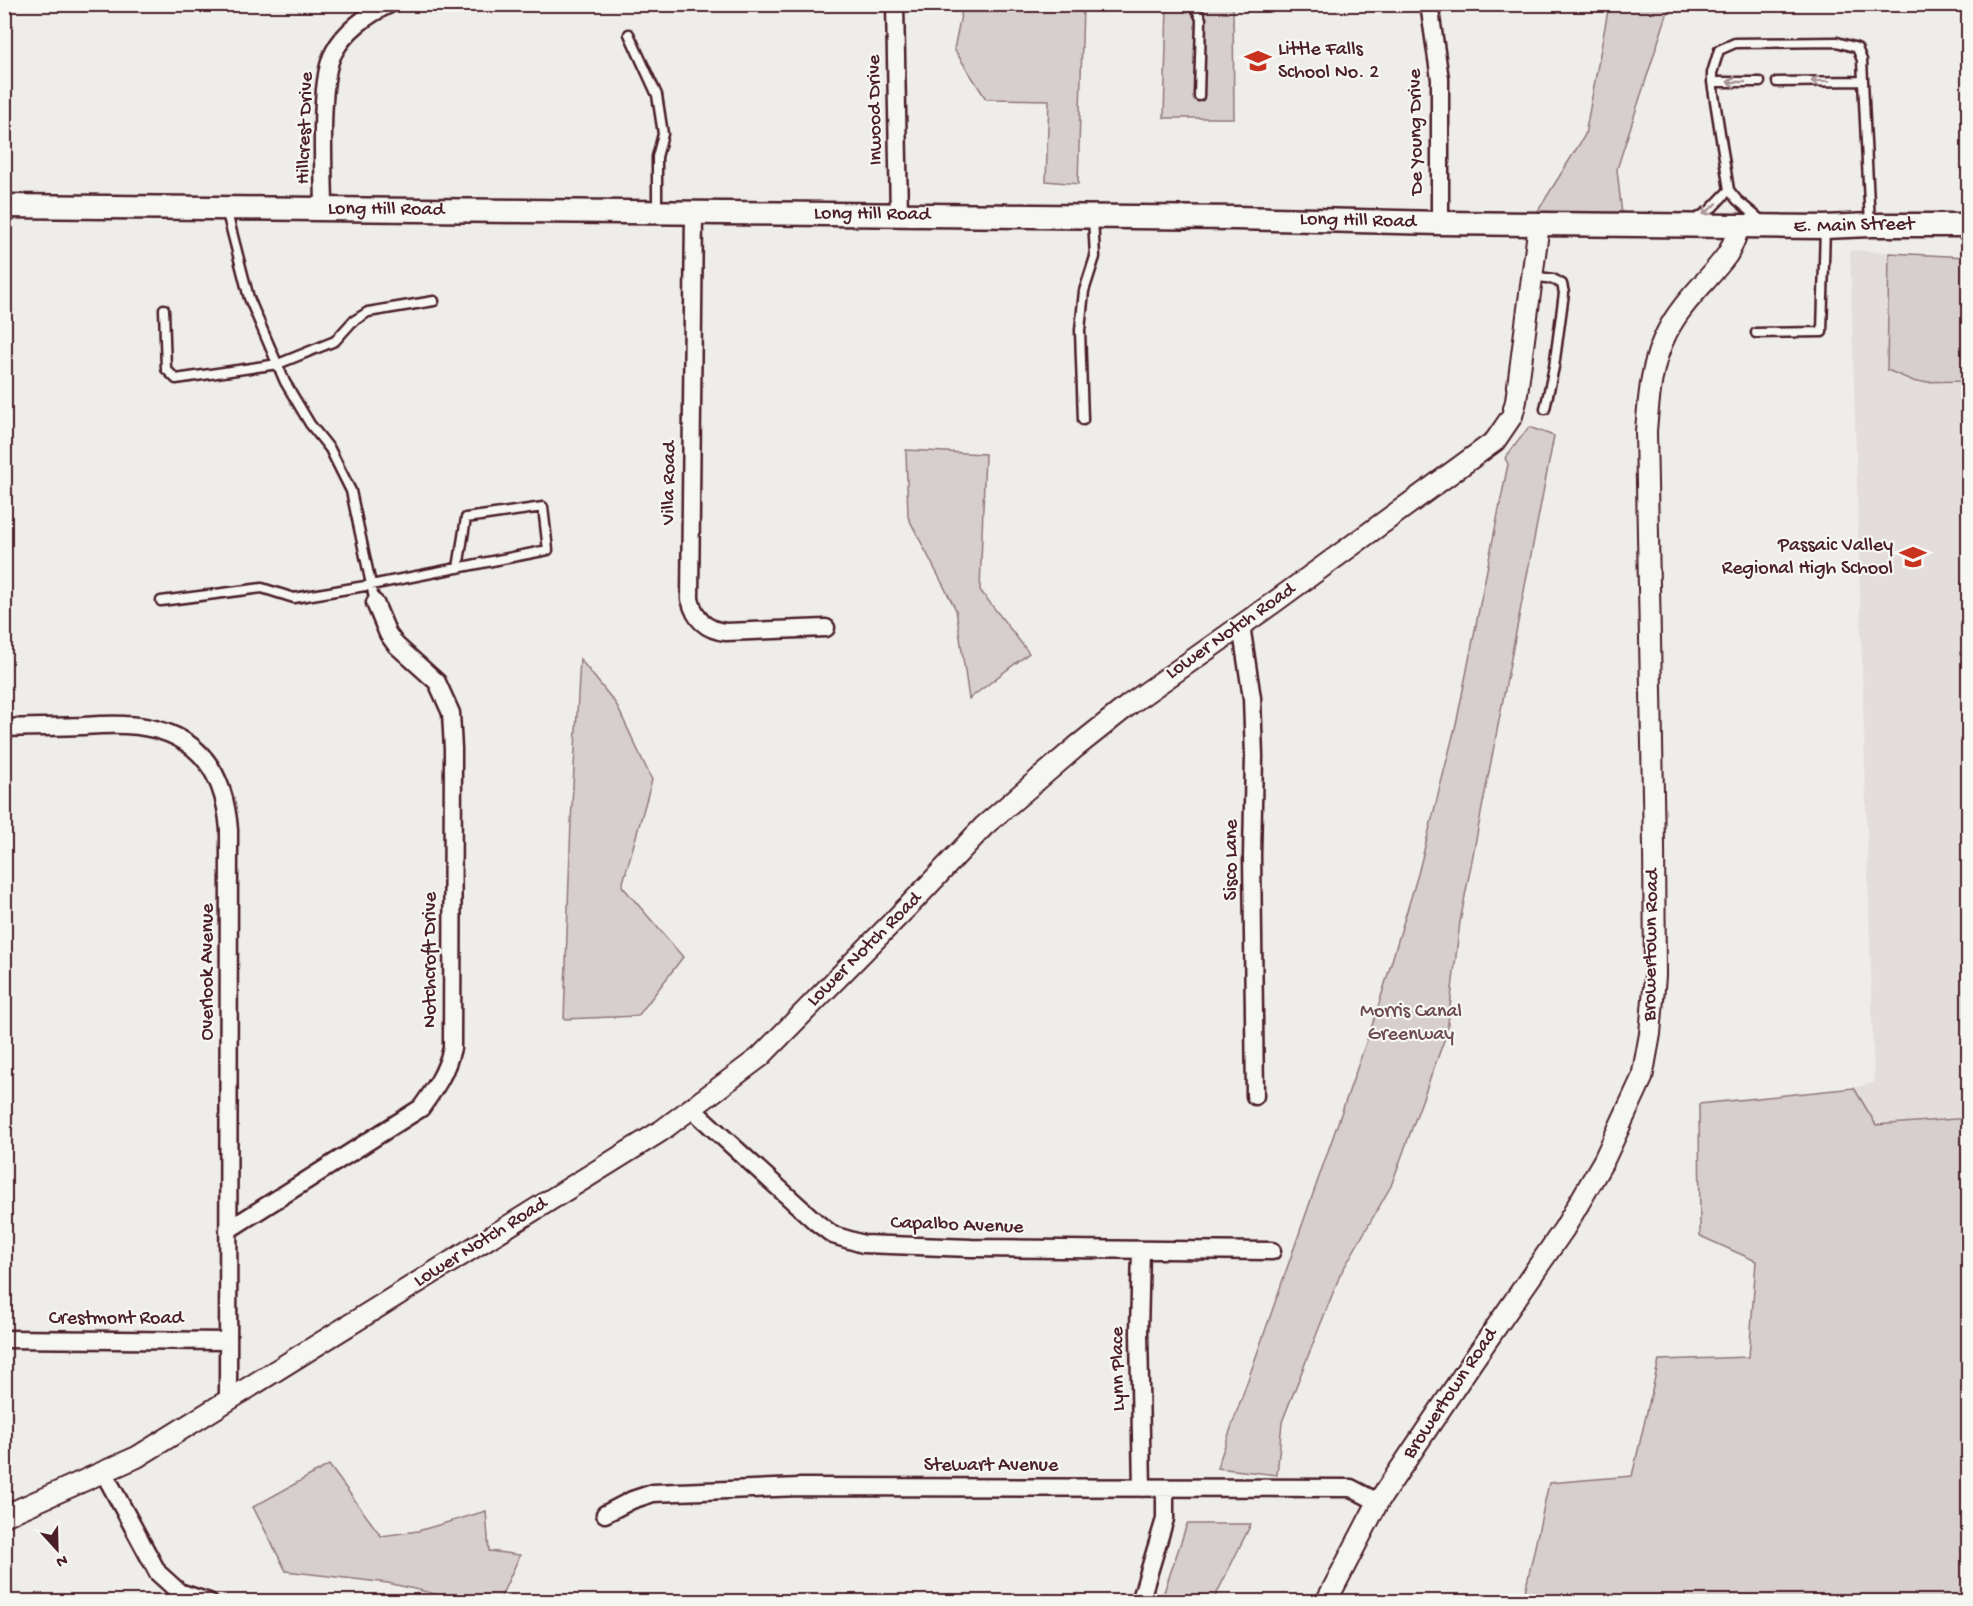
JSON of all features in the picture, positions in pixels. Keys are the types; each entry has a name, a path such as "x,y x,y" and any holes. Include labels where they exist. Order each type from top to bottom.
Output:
{"main road":[{"name":"Long Hill Road","path":"4,206 1740,225"},
{"name":"E. Main Street","path":"1740,225 1825,227 1968,225"}],"street":[{"name":"Hillcrest Drive","path":"324,210 325,90 333,53 347,35 367,17 390,4"},
{"name":"Inwood Drive","path":"895,4 899,215"},
{"name":"De Young Drive","path":"1429,4 1440,79 1440,223"},
{"name":"Villa Road","path":"694,214 690,599 692,608 706,627 714,631 826,628"},
{"name":"Lower Notch Road","path":"6,1514 137,1457 661,1131 760,1056 984,826 1076,747 1130,704 1495,441 1512,416 1516,401 1539,224"},
{"name":"Browertown Road","path":"1326,1602 1378,1502 1564,1229 1609,1149 1642,1078 1650,1034 1655,976 1646,431 1650,385 1656,357 1668,330 1689,300 1726,256 1740,225"},
{"name":"Notchcroft Drive","path":"228,1230 421,1108 441,1080 452,1048 453,773 451,713 437,682 396,645 388,634 375,603"},
{"name":"Sisco Lane","path":"1241,626 1252,698 1254,756 1252,856 1255,1096"},
{"name":"Overlook Avenue","path":"4,728 125,725 153,728 170,733 184,740 196,750 219,780 225,796 229,830 228,1400"},
{"name":"Capalbo Avenue","path":"691,1108 816,1222 833,1235 863,1244 971,1248 1272,1251"},
{"name":"Lynn Place","path":"1141,1250 1139,1332 1142,1488"},
{"name":"Crestmont Road","path":"4,1339 228,1341"},
{"path":"104,1473 158,1573 179,1592 209,1602"},
{"name":"Stewart Avenue","path":"605,1514 632,1500 653,1493 800,1487 1351,1488 1378,1502"},
{"path":"1140,1602 1165,1519 1165,1488"}],"lane":[{"path":"1188,4 1197,10 1201,19 1199,96"},
{"path":"629,34 657,95 663,134 657,157 657,213"},
{"path":"1766,225 1729,190 1712,73 1719,50 1735,43 1837,42 1857,48 1862,60 1869,225"},
{"path":"1777,82 1863,81"},
{"path":"1712,82 1760,82"},
{"path":"1688,225 1710,210 1729,190"},
{"path":"226,208 249,298 285,382 310,424 330,448 351,491 375,603"},
{"path":"1083,420 1080,330 1084,291 1095,257 1093,217"},
{"path":"1756,333 1822,332 1825,227"},
{"path":"1532,276 1554,279 1562,284 1564,293 1554,367 1545,409"},
{"path":"164,309 166,369 176,379 278,364 335,340 352,322 368,312 434,301"},
{"path":"161,601 262,588 294,598 371,585 458,568 548,550 543,507 466,518 458,568"}],"shaded area":[{"name":"Passaic Valley Regional High School","path":"1850,250 1968,257 1968,1118 1876,1125 1854,1088 1874,1082"}],"green space":[{"path":"963,5 1083,5 1078,184 1046,181 1049,100 986,99 954,49"},
{"path":"1167,5 1233,5 1234,118 1164,118"},
{"path":"1609,5 1670,5 1617,169 1622,215 1536,214 1585,135"},
{"path":"1889,253 1968,257 1968,381 1916,382 1887,370"},
{"name":"Morris Canal Greenway","path":"1529,427 1554,436 1460,922 1447,1032 1391,1186 1340,1275 1282,1422 1277,1475 1217,1468 1375,1017 1418,874 1457,720 1508,464 1505,458"},
{"path":"906,450 985,454 980,590 1029,653 969,699 956,610 908,517"},
{"path":"580,659 616,704 652,780 622,886 683,957 638,1016 564,1019"},
{"path":"1854,1088 1876,1125 1968,1118 1968,1601 1523,1601 1549,1483 1632,1476 1659,1360 1749,1357 1756,1261 1700,1236 1699,1104"},
{"path":"329,1465 381,1536 418,1531 486,1511 489,1551 520,1555 499,1601 466,1601 388,1583 286,1571 253,1507"},
{"path":"1187,1524 1251,1524 1213,1601 1161,1601"}],"place":[{"name":"Little Falls School No. 2","path":"1258,61"},
{"name":"Passaic Valley Regional High School","path":"1913,557"}]}
